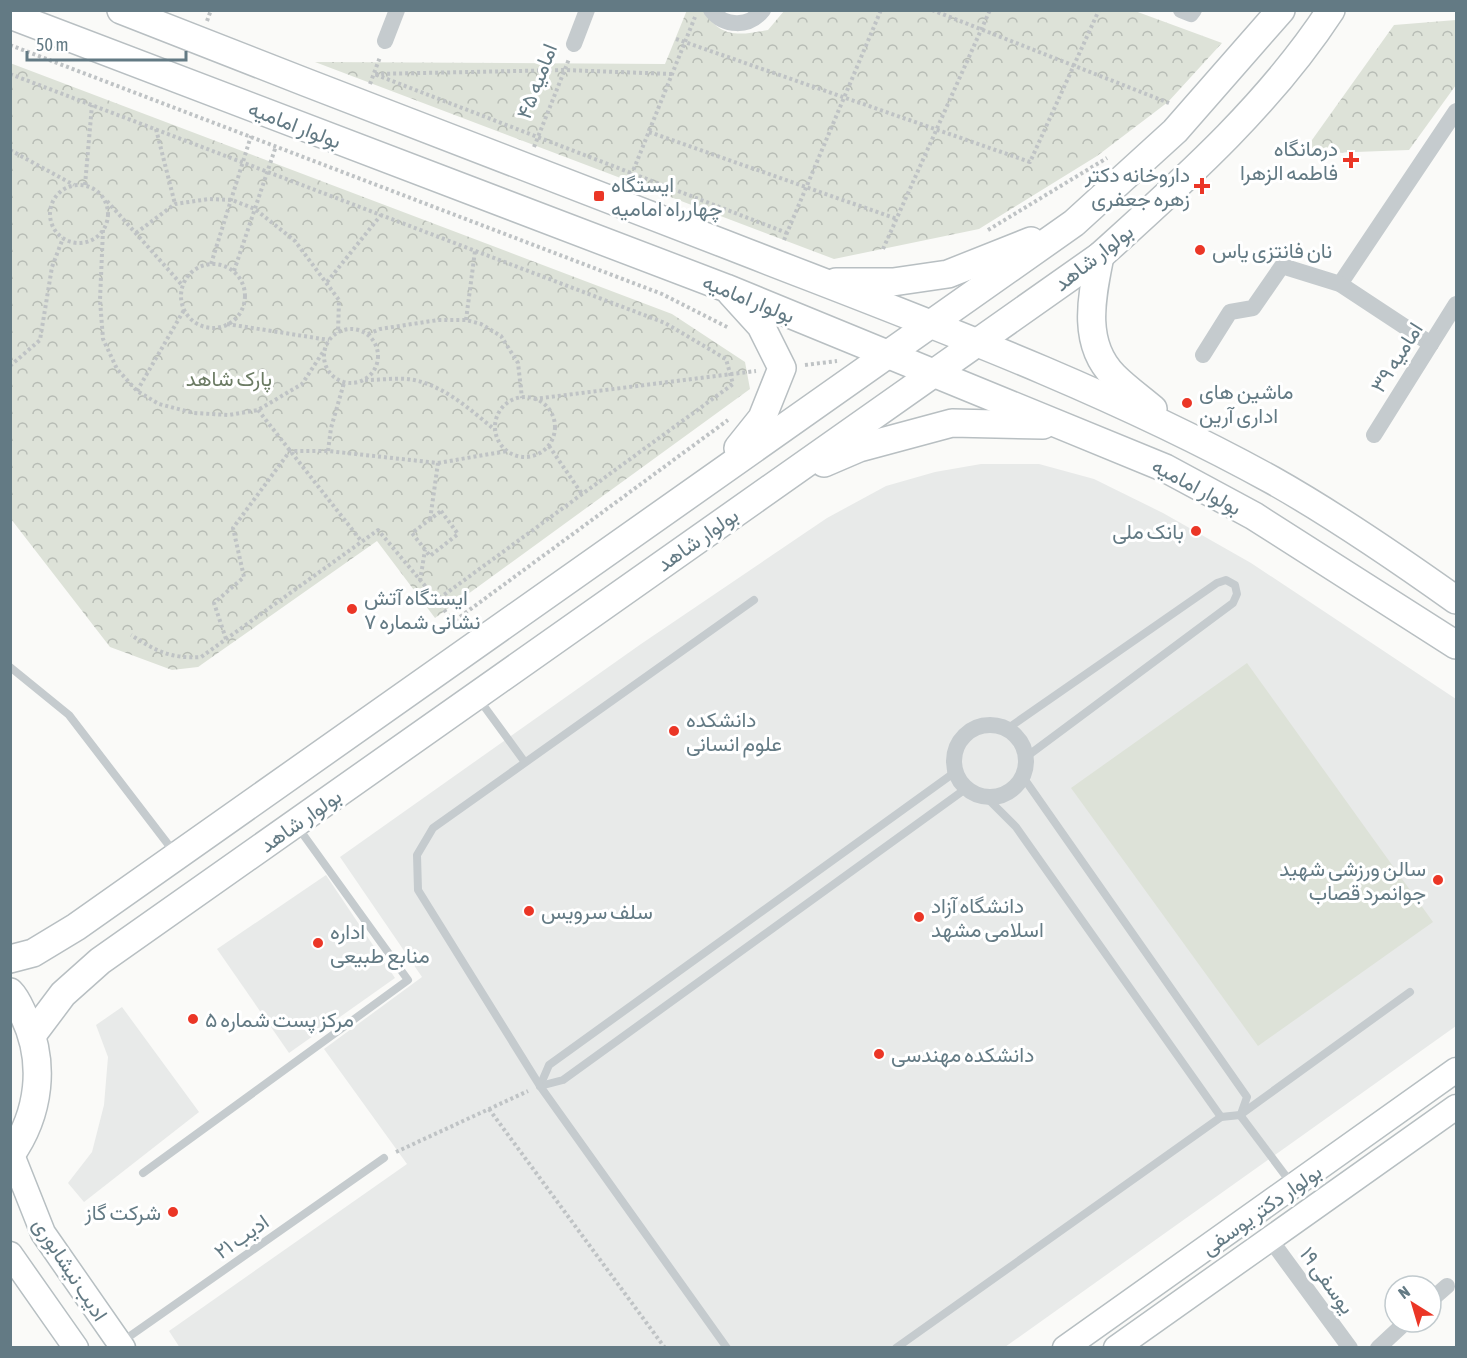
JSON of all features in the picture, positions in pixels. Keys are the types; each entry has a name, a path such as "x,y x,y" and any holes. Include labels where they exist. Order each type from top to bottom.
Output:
{"main road":[{"name":"بولوار امامیه","path":"121,10 823,282 1087,389 1182,433 1273,481 1380,546 1456,600"},
{"name":"بولوار شاهد","path":"10,959 33,952 68,932 1074,223 1175,131 1281,10"},
{"name":"بولوار شاهد","path":"33,1034 63,994 100,961 1100,256 1205,161 1309,44 1331,10"},
{"name":"بولوار امامیه","path":"10,15 726,288 1165,468 1254,516 1456,645"},
{"path":"823,282 893,282 948,274 1074,223"},
{"path":"1100,256 1090,308 1094,342 1112,375 1182,433"},
{"path":"716,475 762,418 782,368 761,326 726,288"},
{"path":"774,485 860,448 952,423 1066,426"},
{"path":"10,992 33,1034 39,1076 32,1118 11,1155"}],"street":[{"path":"385,41 397,10"},
{"name":"امامیه ۴۵","path":"574,44 587,10"},
{"path":"711,10 723,21 735,24 748,22 763,10"},
{"path":"1181,10 1191,14 1194,10"},
{"path":"1340,284 1456,111"},
{"path":"1203,355 1230,312 1253,308 1282,266 1340,284 1431,344"},
{"name":"امامیه ۳۹","path":"1374,435 1456,304"},
{"path":"996,725 1007,729 1016,735 1026,757 1023,777 1007,793 986,797 968,790 956,775 953,756 964,735 973,728 996,725"},
{"name":"بولوار دکتر یوسفی","path":"1065,1347 1456,1070"},
{"name":"بولوار دکتر یوسفی","path":"1116,1347 1456,1108"},
{"name":"ادیب نیشابوری","path":"11,1155 43,1233 121,1345"},
{"name":"یوسفی ۱۹","path":"1270,1239 1350,1347"},
{"name":"ادیب نیشابوری","path":"10,1254 76,1347"},
{"path":"1443,1290 1447,1286"},
{"path":"1378,1347 1393,1334"}],"lane":[{"path":"1007,729 1217,583 1226,580 1235,585 1237,594 1233,603 1026,757"},
{"path":"727,1347 540,1086 418,890 417,855 433,828 524,761 754,600"},
{"path":"10,667 69,715 176,856"},
{"path":"476,695 524,761"},
{"path":"540,1086 549,1065 951,775 953,756"},
{"path":"1023,777 1247,1097 1240,1114"},
{"path":"540,1086 563,1080 964,790 968,790"},
{"path":"986,797 1016,827 1221,1117"},
{"path":"142,1173 408,980 295,823"},
{"path":"897,1347 1221,1117 1240,1114 1410,992"},
{"path":"1240,1114 1293,1186"},
{"name":"ادیب ۲۱","path":"121,1345 384,1158"}],"path":[{"path":"629,182 698,10"},
{"path":"784,240 881,10"},
{"path":"932,10 1170,104"},
{"path":"883,249 990,10"},
{"path":"676,39 1030,162 1099,10"},
{"path":"362,104 385,41"},
{"name":"امامیه ۴۵","path":"525,167 574,44"},
{"path":"10,45 662,294 730,329"},
{"path":"374,74 564,70 672,74"},
{"path":"10,74 665,323 726,359 733,384 437,600"},
{"path":"374,74 787,233"},
{"path":"1162,111 1178,96"},
{"path":"86,185 92,105"},
{"path":"156,129 175,204"},
{"path":"649,132 897,219"},
{"path":"211,264 251,136"},
{"path":"234,272 276,146"},
{"path":"10,150 74,185"},
{"path":"983,234 1114,154"},
{"path":"104,198 108,208 108,220 103,230 95,238 85,243 73,243 63,238 55,230 50,219 55,197 63,189 74,185 86,185 96,190 104,198 182,285 184,310 136,391"},
{"path":"136,234 175,204 209,199 232,200 255,209 295,241 327,282 339,300 338,333"},
{"path":"327,282 381,215"},
{"path":"103,230 100,300 104,339 117,369 136,391 159,404 194,413 229,415 258,410 302,384 329,340 338,333 353,329 368,334 378,349 379,358 372,375 365,380"},
{"path":"10,366 40,340 52,267 63,238"},
{"path":"466,320 475,251"},
{"path":"182,285 193,270 211,264 219,264 234,272 241,280 245,300 236,318 227,324"},
{"path":"184,310 198,324 207,327 227,324 329,340"},
{"path":"368,334 380,328 438,320 466,320 481,324 501,336 518,363 522,398"},
{"path":"325,349 326,366 330,374 344,383 409,379 432,387 464,404 495,431 507,451"},
{"path":"495,431 499,412 505,405 522,398 534,399 729,372 841,360"},
{"path":"328,451 331,428 344,383"},
{"path":"290,451 328,451 438,463 507,451 524,458 533,457 549,446 554,438 554,418 543,403 534,399"},
{"path":"258,410 362,542"},
{"path":"131,635 179,659 201,657 378,530 453,622 736,414"},
{"path":"549,446 582,494"},
{"path":"226,639 214,603 244,577 232,528 290,451"},
{"path":"430,520 438,463"},
{"path":"441,511 458,534 429,556 412,533 430,520 441,511"},
{"path":"420,581 425,550"},
{"path":"384,1158 540,1086"},
{"path":"489,1109 665,1347"}],"shaded area":[{"name":"دانشگاه آزاد اسلامی مشهد","path":"981,464 1039,464 1094,479 1163,513 1251,563 1456,699 1456,1026 1005,1347 180,1348 169,1331 407,1164 324,1049 422,977 340,857 641,644 827,518 886,486 935,472"},
{"path":"326,875 395,978 289,1053 217,949"},
{"path":"122,1007 199,1112 84,1202 68,1183 92,1152 104,1105 108,1057 96,1025"}],"green space":[{"path":"687,10 705,11 711,20 724,31 740,34 768,30 784,11 1135,11 1222,43 1168,102 1097,156 979,229 834,259 315,62 665,64"},
{"path":"1456,20 1456,85 1409,150 1302,154 1394,25"},
{"name":"پارک شاهد","path":"10,63 672,314 745,362 750,389 435,618 377,541 198,667 172,670 110,647 11,519"},
{"path":"1247,663 1433,922 1258,1046 1071,788"}],"place":[{"name":"درمانگاه فاطمه الزهرا","path":"1351,160"},
{"name":"داروخانه دکتر زهره جعفری","path":"1202,186"},
{"name":"ایستگاه چهارراه امامیه","path":"599,196"},
{"name":"نان فانتزی یاس","path":"1200,250"},
{"name":"ماشین های اداری آرین","path":"1187,403"},
{"name":"بانک ملی","path":"1196,531"},
{"name":"ایستگاه آتش نشانی شماره ۷","path":"352,609"},
{"name":"دانشکده علوم انسانی","path":"674,731"},
{"name":"سالن ورزشی شهید جوانمرد قصاب","path":"1438,880"},
{"name":"سلف سرویس","path":"529,911"},
{"name":"دانشگاه آزاد اسلامی مشهد","path":"919,917"},
{"name":"اداره منابع طبیعی","path":"318,943"},
{"name":"مرکز پست شماره ۵","path":"193,1019"},
{"name":"دانشکده مهندسی","path":"879,1054"},
{"name":"شرکت گاز","path":"173,1212"}]}
